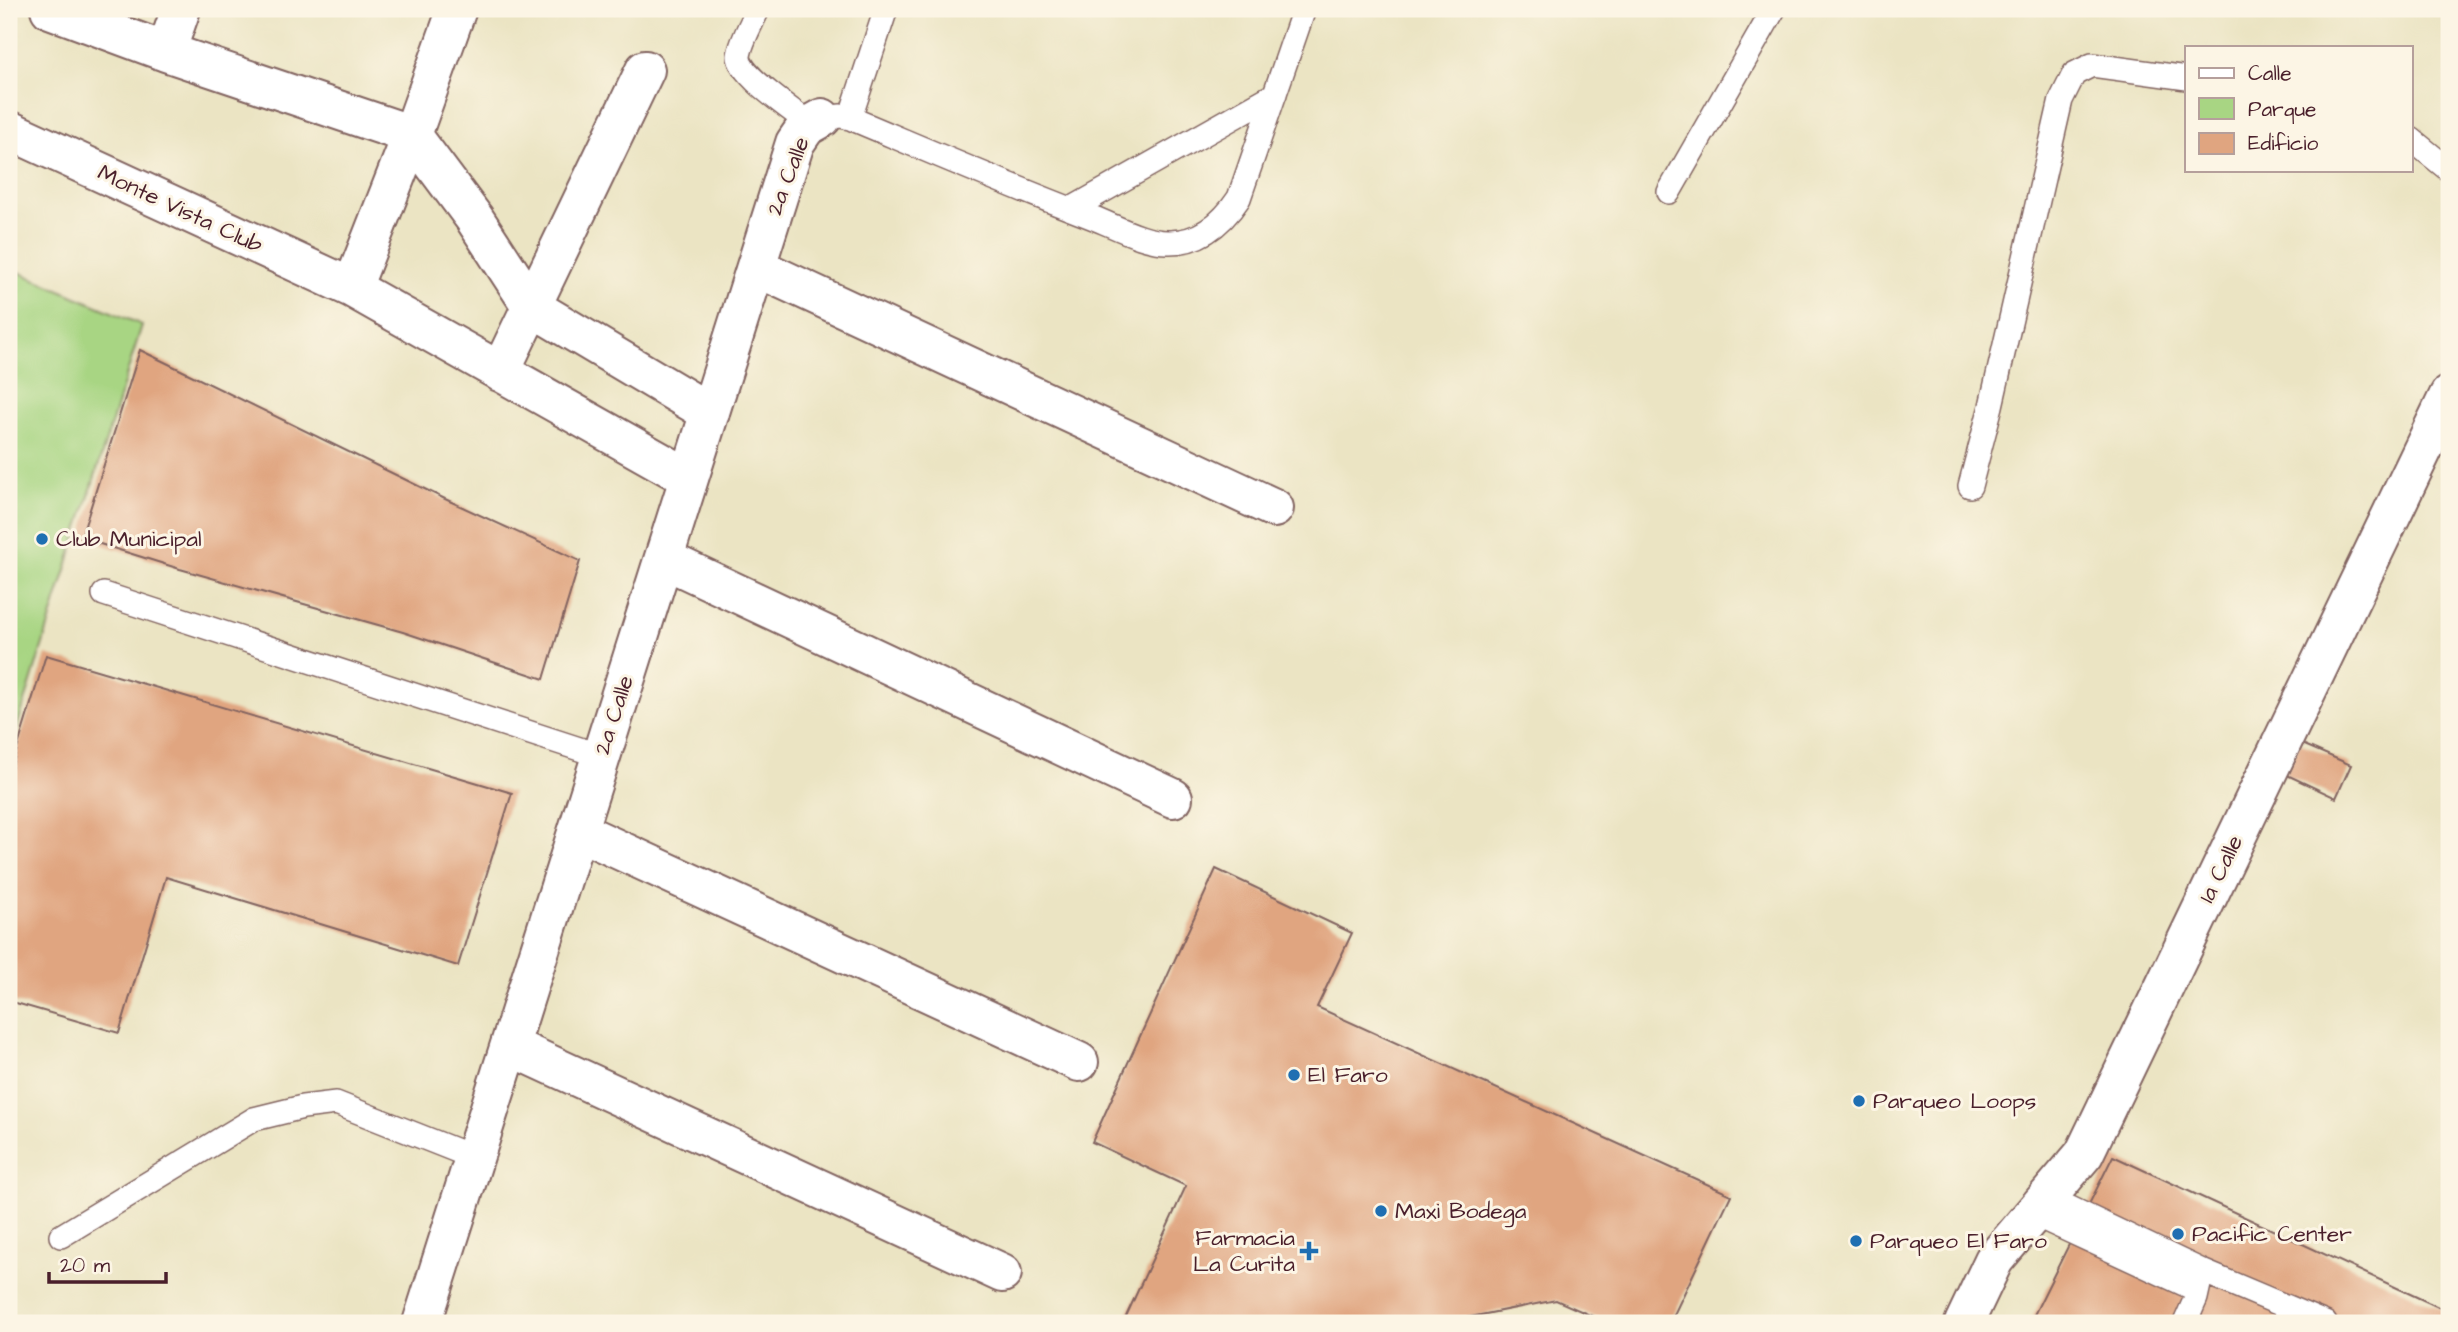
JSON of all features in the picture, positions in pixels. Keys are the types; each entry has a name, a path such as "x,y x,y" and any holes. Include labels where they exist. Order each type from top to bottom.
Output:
{"street":[{"path":"50,9 166,52 412,135 474,219 532,307 710,413"},
{"path":"166,52 181,9"},
{"path":"352,288 412,135 457,9"},
{"path":"500,372 645,70"},
{"name":"2a Calle","path":"422,1323 795,143 800,135 828,120"},
{"name":"Monte Vista Club","path":"9,130 352,288 689,478"},
{"path":"756,267 1274,508"},
{"name":"1a Calle","path":"1964,1323 1994,1260 2084,1154 2449,395"},
{"path":"664,559 1173,798"},
{"path":"578,831 1079,1062"},
{"path":"510,1046 1002,1273"}],"lane":[{"path":"758,9 739,54 741,65 753,79 828,120 1154,240 1171,242 1203,234 1218,225 1230,213 1239,198 1304,9"},
{"path":"828,120 886,9"},
{"path":"1669,192 1774,9"},
{"path":"1970,486 1991,406 2060,100 2074,74 2092,65 2185,78"},
{"path":"1071,209 1275,94"},
{"path":"2412,140 2449,170"},
{"path":"104,594 601,756"},
{"path":"61,1236 254,1118 303,1107 336,1103 475,1158"},
{"path":"2040,1206 2200,1281 2325,1323"},
{"path":"2185,1323 2200,1281"}],"green space":[{"name":"Club Municipal","path":"9,268 142,325 9,753"}],"building":[{"path":"140,350 445,499 580,561 544,679 403,632 81,538"},
{"path":"46,655 512,793 458,966 166,877 119,1033 9,1001 9,775"},
{"path":"2300,743 2351,765 2336,798 2285,774"},
{"name":"El Faro","path":"1216,869 1352,933 1317,1007 1731,1195 1670,1323 1608,1323 1556,1300 1440,1323 1123,1323 1186,1186 1092,1142"},
{"name":"Pacific Center","path":"2113,1156 2449,1312 2449,1323 2030,1323"}],"place":[{"name":"Club Municipal","path":"42,539"},
{"name":"El Faro","path":"1294,1075"},
{"name":"Parqueo Loops","path":"1859,1101"},
{"name":"Maxi Bodega","path":"1381,1211"},
{"name":"Pacific Center","path":"2178,1234"},
{"name":"Parqueo El Faro","path":"1856,1241"},
{"name":"Farmacia La Curita","path":"1309,1251"}]}
